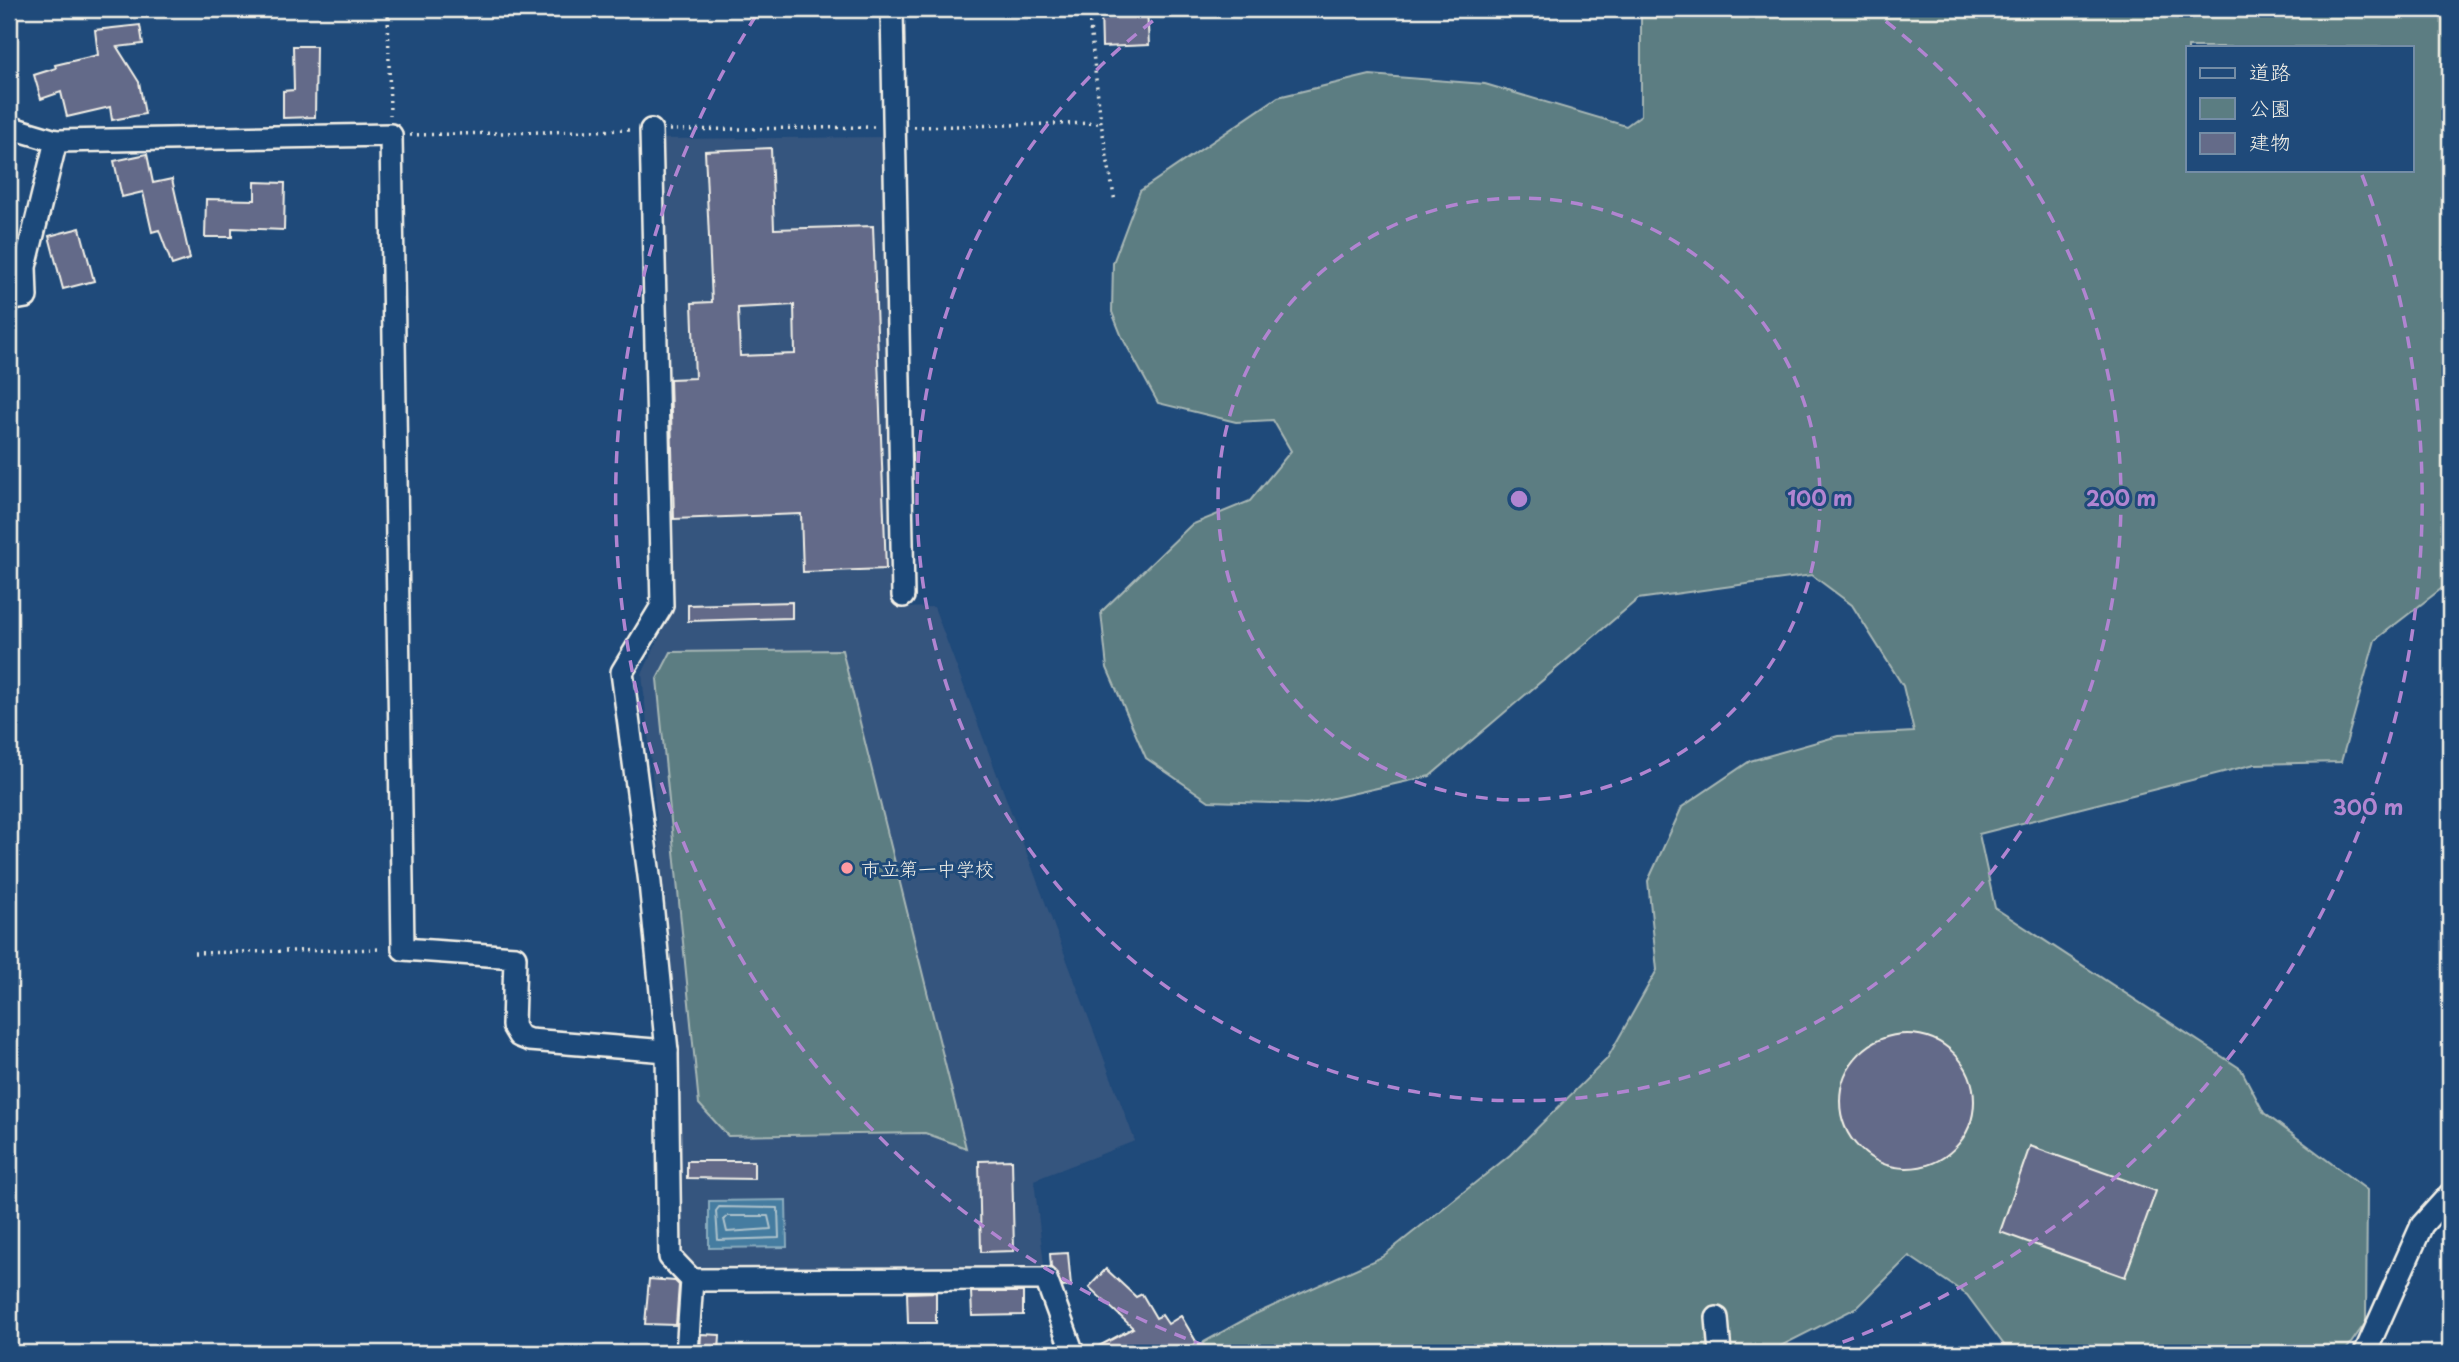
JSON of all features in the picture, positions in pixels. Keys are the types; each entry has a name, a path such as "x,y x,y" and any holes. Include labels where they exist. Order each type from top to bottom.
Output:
{"street":[{"path":"892,9 904,596"},
{"path":"9,127 56,141 391,135 403,949 515,957 513,1026 519,1036 529,1040 667,1051"},
{"path":"651,130 662,606 622,672 650,883 667,1051 670,1257 692,1280 1046,1279 1073,1353"},
{"path":"9,300 26,297 25,267 56,141"},
{"path":"2365,1353 2422,1225 2450,1194"},
{"path":"687,1353 692,1280"},
{"path":"1717,1318 1720,1353"}],"path":[{"path":"388,9 391,135"},
{"path":"1088,9 1101,123 1115,202"},
{"path":"894,127 1101,123"},
{"path":"194,953 403,949"}],"shaded area":[{"name":"市立第一中学校","path":"883,137 899,608 934,607 1135,1141 1034,1180 1045,1273 697,1271 681,1253 681,1062 642,674 671,613 658,139"}],"green space":[{"path":"1641,9 2450,9 2450,582 2375,640 2341,762 2255,764 1979,834 1995,908 2241,1069 2264,1113 2367,1190 2366,1322 2344,1353 2010,1353 1967,1295 1909,1256 1858,1307 1767,1353 1198,1353 1204,1342 1253,1315 1382,1257 1510,1155 1607,1059 1657,970 1648,881 1682,807 1750,761 1838,736 1914,732 1903,686 1852,605 1812,575 1638,599 1430,776 1307,804 1209,801 1146,758 1107,668 1101,612 1191,525 1250,501 1291,451 1273,420 1236,422 1158,403 1122,337 1112,312 1113,263 1140,191 1278,97 1370,75 1485,84 1626,126 1641,115"},
{"path":"842,650 966,1148 925,1133 728,1136 699,1104 657,679 671,652"}],"water":[{"path":"786,1200 787,1247 709,1248 709,1201"}],"building":[{"path":"1101,9 1147,9 1149,45 1102,47"},
{"path":"140,25 143,44 117,47 139,82 145,114 112,120 110,107 67,117 61,92 41,99 34,75 56,68 55,65 98,55 95,30"},
{"path":"293,46 316,46 315,117 283,118 283,91 294,90"},
{"path":"771,148 774,229 873,226 886,569 803,572 801,514 674,519 670,379 695,378 692,303 712,302 705,151","holes":["794,305 795,354 740,356 738,308"]},
{"path":"147,154 153,183 172,179 190,259 172,265 159,230 152,232 143,192 122,197 114,161"},
{"path":"255,182 285,183 284,230 232,228 232,237 205,237 206,199 255,200"},
{"path":"80,228 94,281 63,289 49,236"},
{"path":"792,602 792,618 688,621 688,605"},
{"path":"1907,1034 1933,1039 1955,1053 1969,1075 1974,1101 1969,1127 1955,1149 1933,1163 1907,1168 1881,1163 1859,1149 1845,1127 1840,1101 1845,1075 1859,1053 1881,1039"},
{"path":"2030,1146 2156,1191 2125,1277 2000,1232"},
{"path":"1012,1160 1014,1251 981,1252 979,1161"},
{"path":"687,1161 754,1161 754,1179 687,1178"},
{"path":"1068,1253 1071,1286 1063,1287 1051,1267 1050,1254"},
{"path":"1106,1269 1136,1297 1142,1294 1156,1318 1162,1315 1168,1324 1181,1316 1197,1343 1179,1353 1086,1353 1133,1328 1089,1287"},
{"path":"649,1279 675,1281 679,1285 676,1325 645,1324"},
{"path":"936,1292 936,1323 908,1323 907,1293"},
{"path":"971,1292 1023,1292 1023,1315 972,1316"},
{"path":"701,1334 720,1335 719,1353 700,1353"}],"place":[{"name":"市立第一中学校","path":"847,868"}]}
